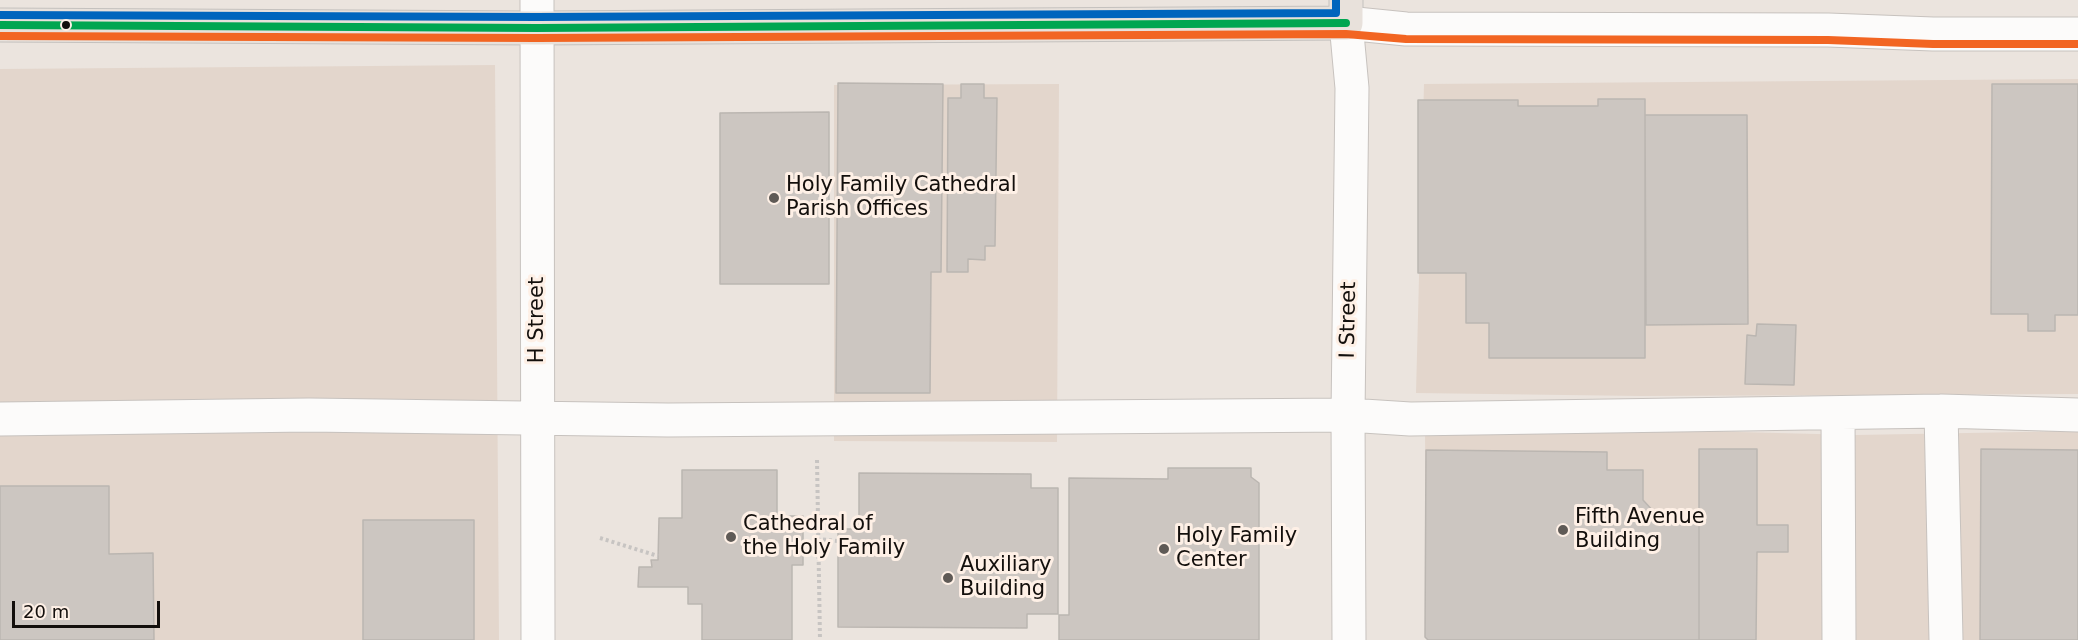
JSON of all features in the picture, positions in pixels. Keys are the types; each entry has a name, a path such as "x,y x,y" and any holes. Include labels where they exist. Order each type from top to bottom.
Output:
{"main road":[{"path":"0,25 537,14 1346,12"}],"street":[{"path":"1346,12 1406,29 1828,30 1933,34 2078,34"},
{"name":"I Street","path":"1346,12 1352,88 1348,415 1349,640"},
{"name":"H Street","path":"537,14 538,640"},
{"path":"0,419 309,415 538,419 1348,415 1410,419 1838,415 1941,411 2078,415"},
{"path":"1941,411 1946,640"},
{"path":"1838,415 1839,640"}],"path":[{"path":"817,453 820,640"},
{"path":"600,538 658,556"},
{"path":"818,539 838,541"}],"shaded area":[{"path":"495,65 499,640 0,640 0,69"},
{"path":"2078,79 2078,394 1640,396 1416,393 1424,84"},
{"path":"1059,84 1057,442 834,441 834,85"},
{"path":"1699,431 1856,435 2078,431 2078,640 1427,640 1425,434"}],"building":[{"path":"838,83 943,84 941,272 931,272 930,393 836,393"},
{"path":"961,84 984,84 984,98 997,98 995,246 985,246 985,260 968,259 968,272 947,272 948,98 961,98"},
{"path":"1992,84 2078,84 2078,315 2055,315 2055,331 2028,331 2028,314 1991,314"},
{"path":"1598,99 1645,99 1645,358 1489,358 1489,323 1466,323 1466,273 1418,273 1418,100 1518,100 1518,106 1598,106"},
{"name":"Holy Family Cathedral Parish Offices","path":"829,112 829,284 720,284 720,113"},
{"path":"1645,115 1747,115 1748,324 1646,325"},
{"path":"1757,324 1796,325 1794,385 1745,384 1747,335 1756,336"},
{"path":"1699,449 1757,449 1757,525 1788,525 1788,552 1757,552 1756,640 1699,640"},
{"path":"1981,449 2078,450 2078,640 1980,640"},
{"name":"Fifth Avenue Building","path":"1426,450 1607,452 1607,470 1643,470 1643,500 1655,513 1699,514 1699,640 1428,640 1425,637"},
{"name":"Holy Family Center","path":"1168,468 1251,468 1251,477 1259,483 1259,640 1059,640 1059,615 1069,615 1069,478 1168,479"},
{"name":"Cathedral of the Holy Family","path":"682,470 777,470 777,516 803,516 803,565 792,565 792,640 702,640 702,604 688,604 688,587 638,587 639,567 652,567 651,560 658,560 659,518 682,518"},
{"name":"Auxiliary Building","path":"859,473 1031,474 1031,488 1058,488 1058,614 1027,614 1027,628 838,627 838,529 859,529"},
{"path":"0,486 109,486 109,554 153,553 154,640 0,640"},
{"path":"363,520 474,520 474,640 363,640"}],"transit line":[{"path":"0,15 537,17 1336,13 1336,0"},
{"path":"0,25 537,28 1346,23"},
{"path":"0,36 537,38 1346,34 1406,39 1828,40 1933,44 2078,44"}],"place":[{"name":"Holy Family Cathedral Parish Offices","path":"774,198"},
{"name":"Fifth Avenue Building","path":"1563,530"},
{"name":"Cathedral of the Holy Family","path":"731,537"},
{"name":"Holy Family Center","path":"1164,549"},
{"name":"Auxiliary Building","path":"948,578"}]}
